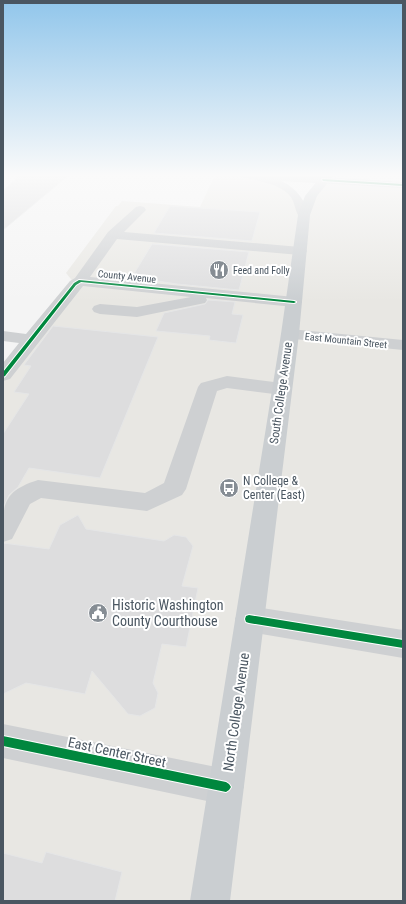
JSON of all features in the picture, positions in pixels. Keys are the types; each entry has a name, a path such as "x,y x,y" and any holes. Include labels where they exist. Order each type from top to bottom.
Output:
{"main road":[{"name":"South College Avenue","path":"249,619 290,334 304,217"},
{"name":"North College Avenue","path":"210,901 249,619"}],"street":[{"path":"80,281 113,235 132,217"},
{"path":"113,235 300,251"},
{"name":"County Avenue","path":"3,375 75,284 80,281 294,302"},
{"path":"100,309 136,312 223,296"},
{"name":"East Mountain Street","path":"290,334 403,345"},
{"path":"3,336 31,340"},
{"path":"3,532 21,498 38,489 147,502 174,489 208,387 227,382 282,390"},
{"path":"249,619 403,644"},
{"name":"East Center Street","path":"3,741 226,787"}],"shaded area":[{"path":"108,217 403,217 403,901 3,901 3,375 75,284 66,273"}],"building":[{"path":"3,217 18,217 3,230"},
{"path":"163,217 259,217 252,241 154,233"},
{"path":"152,244 249,252 239,290 177,284 132,277"},
{"path":"208,300 235,302 232,314 243,315 236,343 209,340 210,336 156,331 164,313 205,304"},
{"path":"53,326 158,337 100,478 29,468 18,487 9,495 3,508 3,434 29,394 14,392 31,366 24,365"},
{"name":"Historic Washington County Courthouse","path":"78,515 86,529 164,541 174,535 186,537 193,546 182,586 198,588 186,647 162,644 153,683 158,693 155,708 140,716 128,714 92,671 85,694 26,683 3,694 3,543 49,549 60,525"},
{"path":"46,852 122,872 115,901 3,901 3,853 42,863"}],"cycle path":[{"path":"3,375 75,284 80,281 294,302"},
{"path":"249,619 403,644"},
{"path":"3,741 226,787"}],"place":[{"name":"Feed and Folly","path":"219,270"},
{"name":"N College & Center (East)","path":"229,488"},
{"name":"Historic Washington County Courthouse","path":"98,613"}]}
